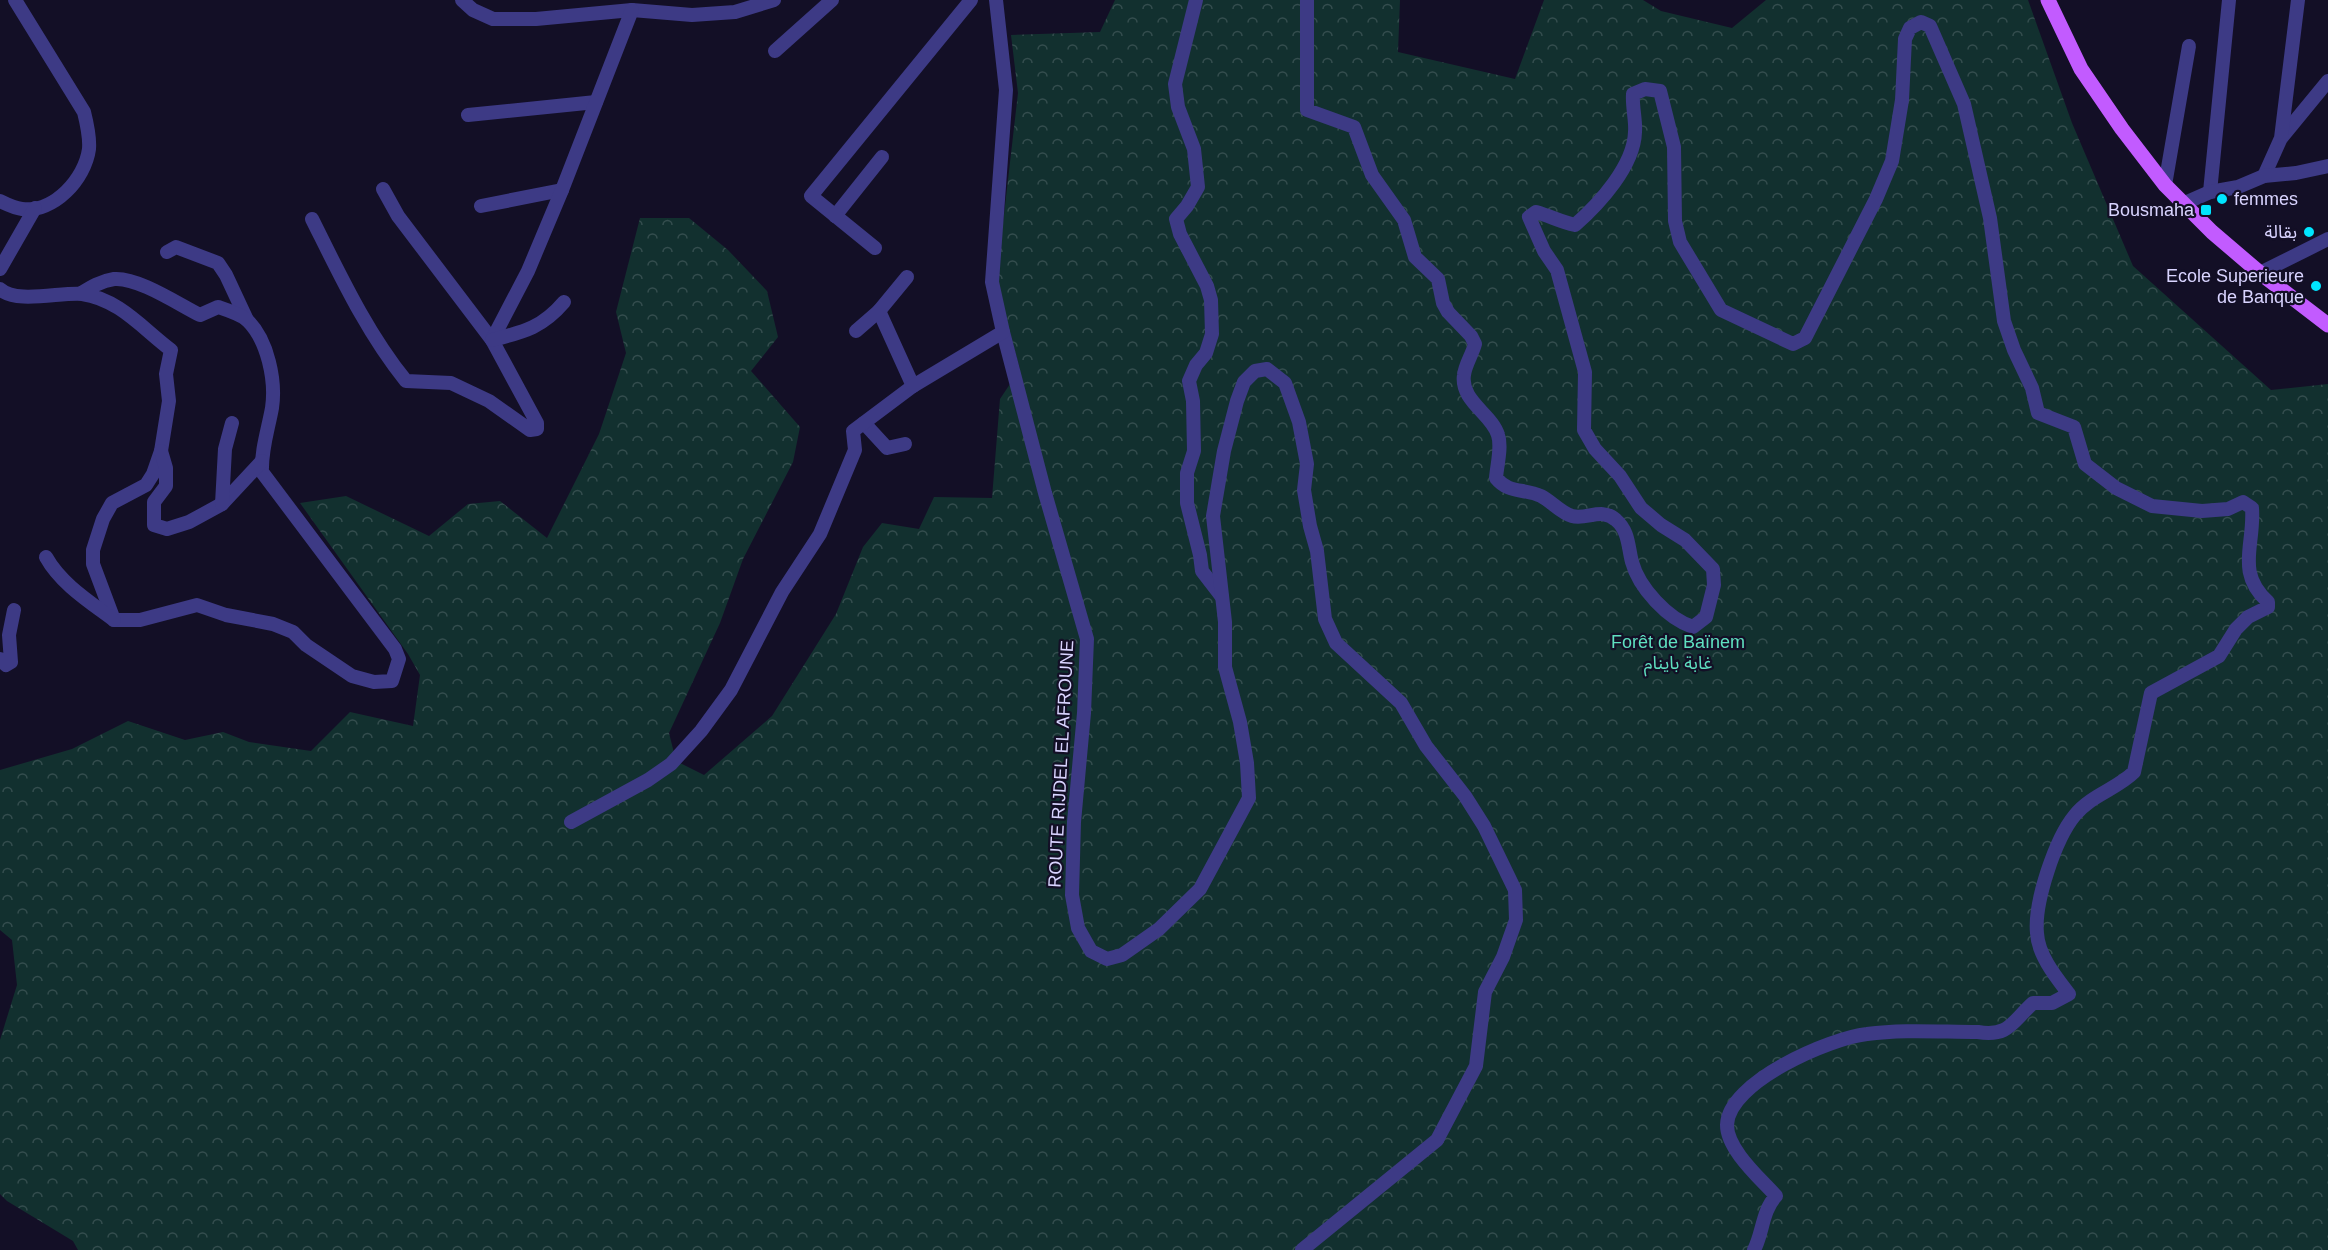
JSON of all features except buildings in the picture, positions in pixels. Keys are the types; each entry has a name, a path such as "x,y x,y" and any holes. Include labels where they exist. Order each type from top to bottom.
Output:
{"main road":[{"path":"2048,0 2081,69 2122,129 2165,185 2212,232 2260,273 2328,324"}],"street":[{"path":"0,201 21,209 35,208 49,203 73,185 81,172 89,150 89,134 84,112 15,0"},
{"path":"462,0 473,10 493,18 536,19 632,10 692,15 735,12 774,0"},
{"path":"775,51 832,0"},
{"path":"875,248 811,196 971,0"},
{"path":"571,822 648,780 671,764 701,731 731,690 782,592 820,534 855,450 853,431 913,386 1003,332 992,282 1006,90 996,0"},
{"path":"1196,0 1175,84 1178,107 1194,149 1198,187 1176,219 1189,254 1207,286 1211,300 1212,334 1206,353 1196,365 1189,381 1193,401 1194,451 1187,473 1186,503 1202,571 1222,597"},
{"path":"1307,0 1307,110 1354,127 1372,175 1404,220 1414,257 1438,279 1443,303 1448,312 1471,336 1475,344 1464,376 1465,386 1472,400 1498,432 1496,478 1504,487 1539,495 1572,516 1602,513 1614,518 1624,528 1633,564 1643,583 1654,600 1678,622 1693,627 1706,617 1714,585 1713,569 1685,540 1661,525 1641,508 1620,476 1595,449 1584,429 1585,372 1557,270 1544,251 1529,217 1536,212 1575,225 1597,206 1628,162 1636,133 1632,110 1633,94 1645,89 1660,91 1674,147 1675,221 1680,242 1721,310 1793,344 1805,338 1876,200 1892,161 1902,100 1905,39 1910,28 1921,22 1930,26 1964,104 1989,218 2004,321 2014,350 2032,388 2038,413 2074,427 2085,464 2116,488 2152,506 2202,511 2228,509 2243,502 2252,508 2253,526 2247,564 2251,580 2258,593 2268,602 2268,607 2248,617 2236,629 2219,656 2151,693 2134,772 2126,780 2088,802 2074,816 2060,841 2047,875 2038,904 2037,934 2043,955 2069,994 2052,1003 2033,1003 2008,1028 1994,1035 1977,1032 1866,1034 1826,1045 1798,1058 1748,1088 1733,1108 1727,1126 1742,1159 1776,1196 1761,1226 1759,1240 1754,1250"},
{"path":"2210,192 2229,0"},
{"path":"2281,138 2298,0"},
{"path":"492,340 528,271 632,10"},
{"path":"2165,185 2189,46"},
{"path":"2264,176 2281,138 2328,81"},
{"path":"468,116 596,102"},
{"path":"835,216 882,157"},
{"path":"2185,203 2210,192 2238,187 2264,176 2296,173 2328,166"},
{"path":"312,219 343,280 389,360 406,381 451,383 489,401 535,431 538,428 537,423 492,340 398,216 383,189"},
{"path":"481,206 562,190"},
{"path":"0,269 35,208"},
{"path":"2260,273 2328,239"},
{"path":"46,557 50,565 75,590 114,620 140,620 197,605 226,615 273,624 293,632 306,645 352,676 374,682 392,681 399,659 395,649 262,472 272,406 273,383 268,356 247,321 226,275 218,263 176,247 172,247 167,252"},
{"path":"856,331 879,311 907,277"},
{"path":"80,294 104,281 124,280 161,295 200,315 218,307 247,321"},
{"path":"0,289 12,296 80,294 114,304 171,350 166,374 169,401 161,451 153,474 146,485 112,503 103,519 93,550 94,565 88,581 114,620"},
{"path":"492,340 527,331 551,317 564,302"},
{"path":"879,311 913,386"},
{"name":"ROUTE RIJDEL EL AFROUNE","path":"1003,332 1045,493 1087,639 1084,713 1074,822 1072,895 1078,928 1091,951 1107,959 1122,955 1159,929 1200,889 1249,798 1247,763 1240,722 1225,667 1225,622 1213,516 1224,451 1237,401 1244,382 1255,371 1267,369 1285,383 1299,422 1307,464 1304,490 1317,551 1325,619 1336,643 1401,703 1426,746 1465,796 1484,825 1515,890 1516,920 1503,957 1485,992 1476,1066 1437,1140 1302,1250"},
{"path":"222,504 225,449 232,423"},
{"path":"864,423 887,448 905,444"},
{"path":"161,451 166,468 166,486 154,502 154,525 167,529 189,522 222,504 262,461"},
{"path":"0,659 6,665 11,662 9,635 14,610"}],"green space":[{"name":"Forêt de Baïnem غابة باينام","path":"1115,0 1400,0 1398,52 1515,79 1544,0 1643,0 1661,11 1732,28 1766,0 2028,0 2072,123 2133,266 2271,390 2328,384 2328,1250 78,1250 73,1241 7,1201 0,1194 0,1040 17,985 12,940 0,930 0,770 72,749 128,721 185,740 223,732 249,742 311,751 350,712 413,726 420,675 408,654 300,503 346,496 429,536 468,504 500,501 547,538 599,434 626,353 616,312 640,218 689,218 728,250 767,291 778,337 751,371 800,427 793,462 743,559 720,623 669,733 676,761 704,775 772,716 836,614 863,547 882,523 919,529 934,497 992,498 1000,399 1020,369 996,284 1018,93 1011,35 1100,32"}],"place":[{"name":"femmes","path":"2222,199"},
{"name":"Bousmaha","path":"2206,210"},
{"name":"بقالة","path":"2309,232"},
{"name":"Ecole Superieure de Banque","path":"2316,286"}]}
